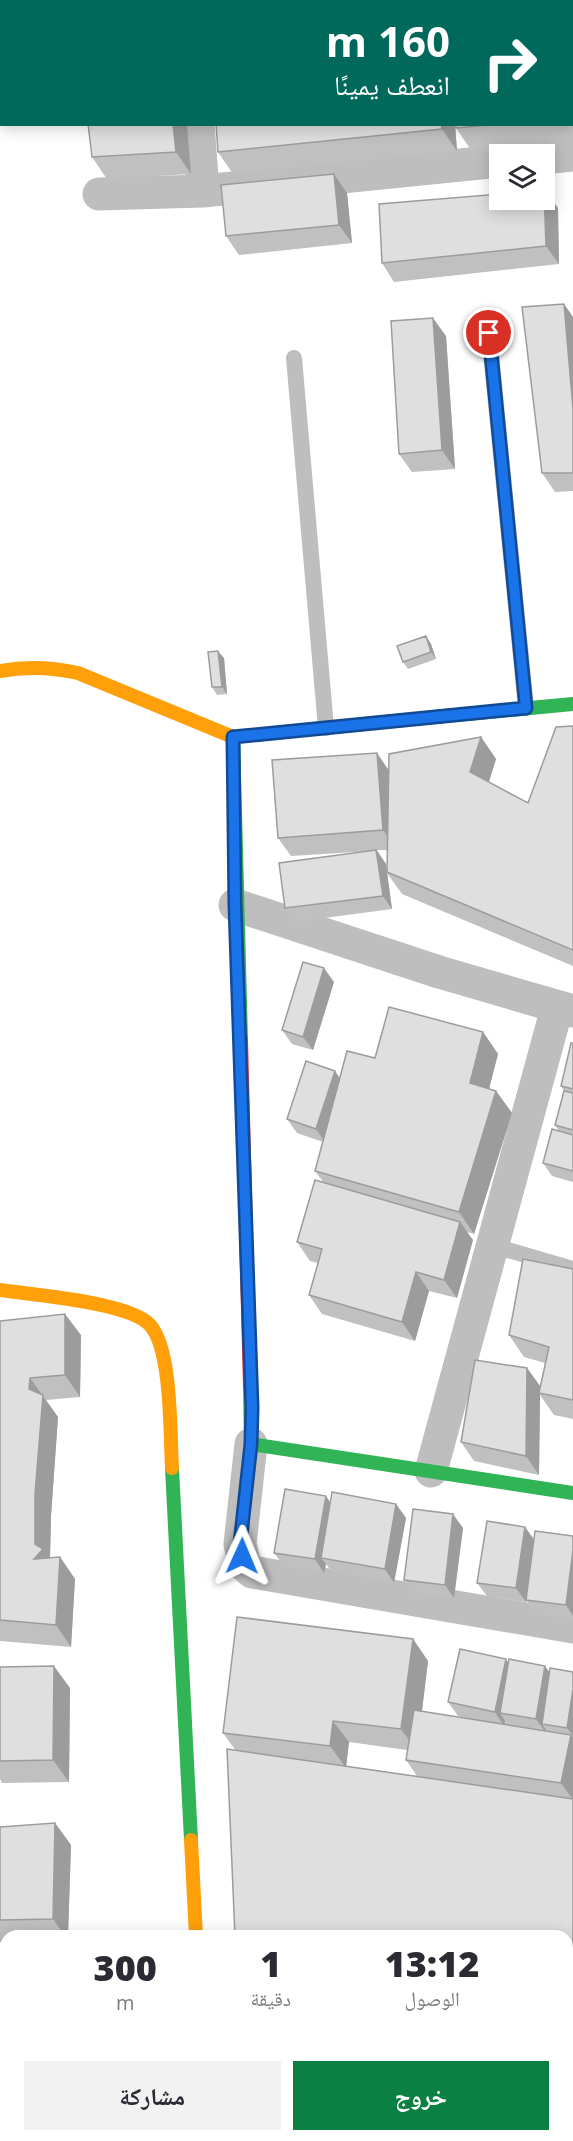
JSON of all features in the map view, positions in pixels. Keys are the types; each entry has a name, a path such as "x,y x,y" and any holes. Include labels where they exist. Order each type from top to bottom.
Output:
{"street":[{"path":"198,126 203,191"},
{"path":"555,157 573,155"},
{"path":"99,194 203,191 489,162"},
{"path":"0,671 20,667 51,667 78,673 233,737 573,704"},
{"path":"233,737 235,905 252,1396 251,1444 240,1544 245,1566 252,1572 573,1627"},
{"path":"235,905 565,1010 491,1245 431,1471"},
{"path":"0,1290 123,1309 150,1325 166,1361 196,1930"},
{"path":"251,1444 573,1492"}],"lane":[{"path":"489,333 526,708"},
{"path":"294,358 326,728"},
{"path":"491,1245 573,1269"}],"building":[{"path":"88,126 173,126 176,152 92,157"},
{"path":"216,126 441,126 442,129 218,152"},
{"path":"334,174 339,225 226,236 221,185"},
{"path":"489,195 489,210 545,210 546,246 382,263 379,204"},
{"path":"564,304 573,409 573,473 542,473 522,307"},
{"path":"433,318 442,450 399,454 391,321"},
{"path":"426,636 431,652 403,662 397,646"},
{"path":"218,651 222,687 212,687 208,652"},
{"path":"573,726 573,950 387,872 389,754 481,737 470,772 528,803 556,727"},
{"path":"377,753 383,830 278,838 272,760"},
{"path":"376,850 383,896 285,908 279,863"},
{"path":"303,962 324,968 303,1037 282,1030"},
{"path":"389,1007 483,1032 470,1083 496,1091 459,1212 315,1171 347,1051 375,1058"},
{"path":"571,1043 573,1043 573,1089 561,1086"},
{"path":"306,1061 335,1071 316,1129 287,1119"},
{"path":"564,1091 573,1093 573,1130 555,1125"},
{"path":"552,1129 573,1135 573,1171 543,1163"},
{"path":"315,1180 460,1222 444,1280 416,1272 402,1322 309,1295 322,1249 297,1242"},
{"path":"523,1259 573,1269 573,1400 539,1393 549,1347 509,1335"},
{"path":"65,1314 65,1375 30,1378 29,1389 43,1395 35,1494 35,1544 43,1549 34,1559 60,1557 56,1625 0,1620 0,1321"},
{"path":"475,1360 527,1368 526,1456 461,1442"},
{"path":"285,1489 326,1496 315,1559 274,1553"},
{"path":"332,1492 396,1504 385,1569 321,1558"},
{"path":"413,1509 453,1514 445,1585 404,1580"},
{"path":"487,1521 525,1527 516,1588 477,1583"},
{"path":"535,1531 573,1536 566,1605 526,1600"},
{"path":"237,1617 413,1639 401,1729 333,1721 330,1746 223,1733"},
{"path":"460,1649 506,1659 495,1712 448,1702"},
{"path":"509,1659 545,1666 536,1719 500,1713"},
{"path":"54,1666 53,1760 0,1761 0,1667"},
{"path":"550,1668 573,1672 573,1689 567,1728 542,1724"},
{"path":"414,1710 571,1735 561,1783 406,1760"},
{"path":"227,1749 573,1799 573,1930 235,1930"},
{"path":"55,1823 53,1919 0,1920 0,1827"}],"traffic: fast":[{"path":"435,717 573,704"},
{"path":"233,737 241,1040"},
{"path":"250,1386 251,1444 573,1493"},
{"path":"172,1468 191,1840"}],"traffic: slow":[{"path":"0,671 39,668 78,673 233,737 435,717"},
{"path":"0,1290 102,1305 139,1317 150,1325 157,1337 166,1372 172,1468"},
{"path":"191,1840 196,1930"}],"traffic: jam":[{"path":"241,1040 250,1386"}],"route":[{"path":"242,1556 240,1544 251,1444 252,1408 235,905 233,737 526,708 489,333"}]}
